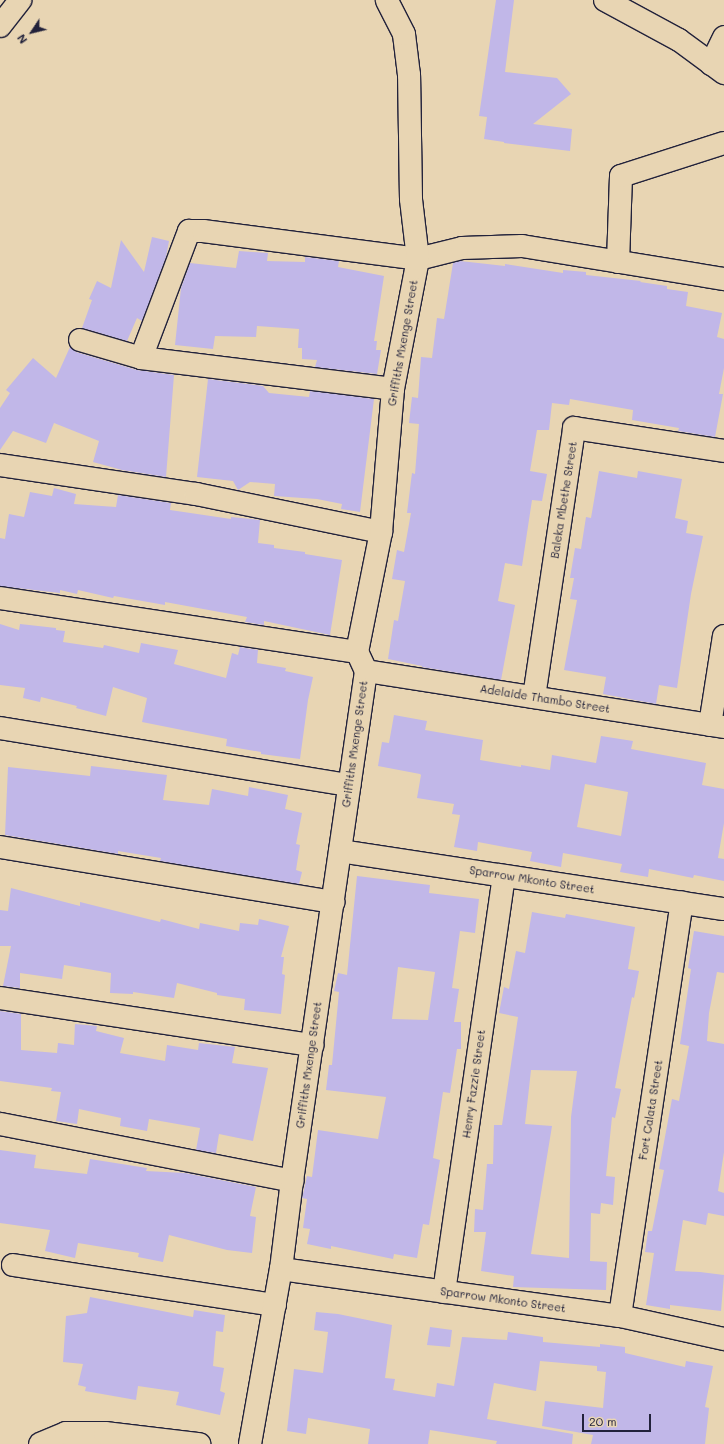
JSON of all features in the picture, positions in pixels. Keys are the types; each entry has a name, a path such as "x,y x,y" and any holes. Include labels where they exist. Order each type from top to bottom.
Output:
{"street":[{"path":"0,26 20,0"},
{"name":"Griffiths Mxenge Street","path":"250,1444 281,1269 292,1181 349,785 362,661 381,532 393,388 418,259 411,199 409,75 404,34 387,0"},
{"path":"605,0 679,40 718,69 724,37"},
{"path":"618,262 621,176 724,143"},
{"path":"141,358 189,231 203,231 418,259 462,248 522,246 724,279"},
{"path":"80,340 141,358 393,388"},
{"name":"Baleka Mbethe Street","path":"534,697 574,428 724,451"},
{"path":"0,465 196,494 381,532"},
{"name":"Adelaide Thambo Street","path":"0,598 362,661 534,697 717,726"},
{"path":"717,726 724,636"},
{"path":"0,728 349,785"},
{"path":"0,847 333,902"},
{"name":"Sparrow Mkonto Street","path":"340,851 724,909"},
{"name":"Henry Fazzie Street","path":"444,1292 504,876"},
{"name":"Fort Calata Street","path":"620,1316 682,903"},
{"path":"0,998 312,1045"},
{"path":"0,1124 292,1181"},
{"path":"13,1265 275,1305"},
{"name":"Sparrow Mkonto Street","path":"281,1269 620,1316 724,1339"},
{"path":"40,1444 66,1433 105,1433 199,1444"}],"building":[{"path":"496,0 514,0 505,72 557,78 571,94 533,124 572,129 570,151 484,139 487,117 479,116"},
{"path":"152,237 169,241 166,257 142,321 137,318 127,341 82,328 92,300 89,299 97,281 111,288 121,240 144,272"},
{"path":"239,251 268,253 267,261 305,262 305,257 339,261 338,267 384,276 374,341 377,341 376,350 381,350 377,374 315,367 317,360 302,359 302,348 298,348 299,329 257,326 256,337 215,336 213,349 175,345 181,288 190,263 236,268"},
{"path":"460,261 505,266 505,264 563,273 563,270 586,272 586,275 641,281 640,282 667,286 667,289 688,292 686,306 722,313 717,337 724,339 724,368 719,394 723,394 715,437 678,431 679,428 632,420 633,410 570,399 569,405 552,403 549,430 537,430 530,471 547,474 542,501 532,500 522,566 505,563 498,601 515,605 501,680 422,667 388,659 394,620 398,621 405,581 392,579 397,550 404,552 411,513 407,513 412,473 415,474 419,424 409,423 412,397 418,398 421,357 432,358 437,318 444,319 453,263"},
{"path":"70,347 76,352 137,370 174,375 166,477 122,470 93,462 99,441 54,423 46,443 13,431 0,450 0,408 10,393 6,390 33,358 56,378"},
{"path":"208,379 263,386 269,393 309,397 310,391 374,399 360,512 341,509 342,504 317,499 274,496 275,484 250,482 238,490 233,481 197,477"},
{"path":"599,471 637,478 638,471 682,479 675,518 688,521 686,533 703,536 691,594 677,688 659,685 656,704 603,694 606,677 564,670 577,600 570,599 574,578 570,578 575,548 581,549 586,517 591,518"},
{"path":"54,488 76,494 74,504 116,507 118,495 171,503 170,510 231,519 231,517 260,520 258,543 274,545 274,548 305,552 305,554 342,560 330,635 264,621 264,625 245,622 247,617 165,602 165,605 114,596 113,598 78,590 77,594 60,590 60,593 0,586 0,538 5,539 9,514 24,517 30,492 52,496"},
{"path":"0,624 19,630 20,624 56,628 56,630 65,631 63,642 103,648 104,645 139,653 141,643 178,650 174,664 226,678 232,653 238,655 240,647 258,650 257,663 286,668 285,671 313,677 308,700 300,759 261,754 261,752 226,746 227,739 142,722 147,698 113,687 106,716 76,708 77,706 41,697 40,702 23,698 25,688 0,685"},
{"path":"394,715 427,721 425,730 483,740 480,760 521,767 521,765 550,770 552,755 596,763 601,736 633,741 631,749 706,763 702,785 724,789 724,823 718,858 724,859 724,881 694,875 693,878 649,869 648,877 620,872 622,864 563,853 561,867 530,861 532,852 478,842 477,851 454,847 460,815 452,814 454,804 417,798 420,774 378,766 382,742 389,743","holes":["585,784 628,792 621,836 577,827"]},
{"path":"91,766 167,775 163,800 209,805 212,789 248,796 249,787 288,795 285,809 302,813 296,844 300,845 296,870 302,872 299,884 160,861 161,858 118,851 118,854 5,835 8,767 90,776"},
{"path":"357,876 430,885 429,893 479,899 475,933 460,931 452,988 459,989 454,1022 461,1022 461,1049 457,1049 450,1093 443,1092 433,1158 440,1160 429,1225 423,1224 417,1258 394,1254 393,1259 331,1246 331,1249 307,1244 310,1229 303,1228 307,1199 302,1198 307,1176 312,1177 318,1130 378,1139 386,1097 326,1090 329,1065 332,1065 339,992 334,991 338,973 347,975","holes":["398,967 435,972 428,1020 392,1019"]},
{"path":"11,888 80,906 80,902 160,922 161,919 199,929 200,923 239,931 240,923 258,925 259,919 289,926 281,957 284,957 282,974 285,975 281,1014 244,1010 245,999 217,995 217,993 177,983 174,998 133,992 133,994 110,993 111,973 64,965 62,979 20,973 20,988 3,986 11,946 0,946 0,910 8,911"},
{"path":"532,912 565,918 566,914 635,927 628,969 639,971 634,998 632,997 615,1088 621,1089 615,1118 612,1117 606,1176 615,1177 613,1205 601,1203 600,1214 591,1213 590,1261 607,1262 606,1290 513,1287 514,1276 481,1271 486,1232 474,1232 475,1209 483,1210 487,1164 493,1164 494,1125 502,1125 518,1017 499,1013 504,987 509,989 516,951 525,953","holes":["531,1070 577,1071 571,1117 569,1258 531,1254 552,1126 525,1124"]},
{"path":"694,931 724,936 724,973 717,972 709,1013 707,1041 724,1044 724,1152 718,1191 724,1193 724,1216 708,1213 706,1225 683,1220 675,1271 724,1275 721,1311 670,1305 670,1309 646,1305 654,1253 645,1252 648,1231 652,1231 664,1170 659,1169 672,1099 679,1101 689,1046 680,1044 691,969 688,968"},
{"path":"0,1011 21,1014 21,1050 57,1053 58,1043 74,1045 75,1024 97,1026 96,1031 124,1038 120,1053 165,1061 167,1045 198,1050 199,1043 235,1047 232,1063 268,1068 253,1141 219,1134 216,1153 196,1150 200,1128 149,1119 147,1131 120,1126 121,1118 79,1109 77,1124 56,1121 61,1092 51,1091 52,1088 0,1081"},
{"path":"0,1150 36,1155 34,1168 87,1174 90,1159 147,1168 146,1171 185,1173 256,1187 250,1216 256,1217 252,1253 227,1250 169,1235 163,1262 138,1257 139,1253 78,1243 75,1258 45,1251 50,1230 0,1223"},
{"path":"90,1297 193,1317 194,1310 225,1315 223,1332 216,1331 213,1366 224,1368 220,1391 225,1393 220,1415 176,1405 179,1392 138,1386 136,1400 85,1391 86,1387 78,1385 83,1364 63,1362 66,1316 87,1313"},
{"path":"316,1312 338,1314 392,1325 385,1378 395,1379 393,1390 435,1397 437,1383 454,1386 462,1337 507,1340 508,1332 543,1337 543,1342 600,1347 600,1344 625,1347 625,1353 685,1367 686,1361 713,1366 705,1407 709,1408 705,1444 591,1444 593,1435 542,1426 545,1401 603,1408 606,1372 597,1371 597,1366 540,1361 536,1391 494,1383 487,1419 573,1434 572,1444 496,1444 497,1441 430,1430 428,1444 368,1444 370,1429 308,1418 306,1434 287,1431 294,1369 323,1373 328,1332 314,1330"},
{"path":"430,1327 452,1330 450,1347 427,1345"}]}
